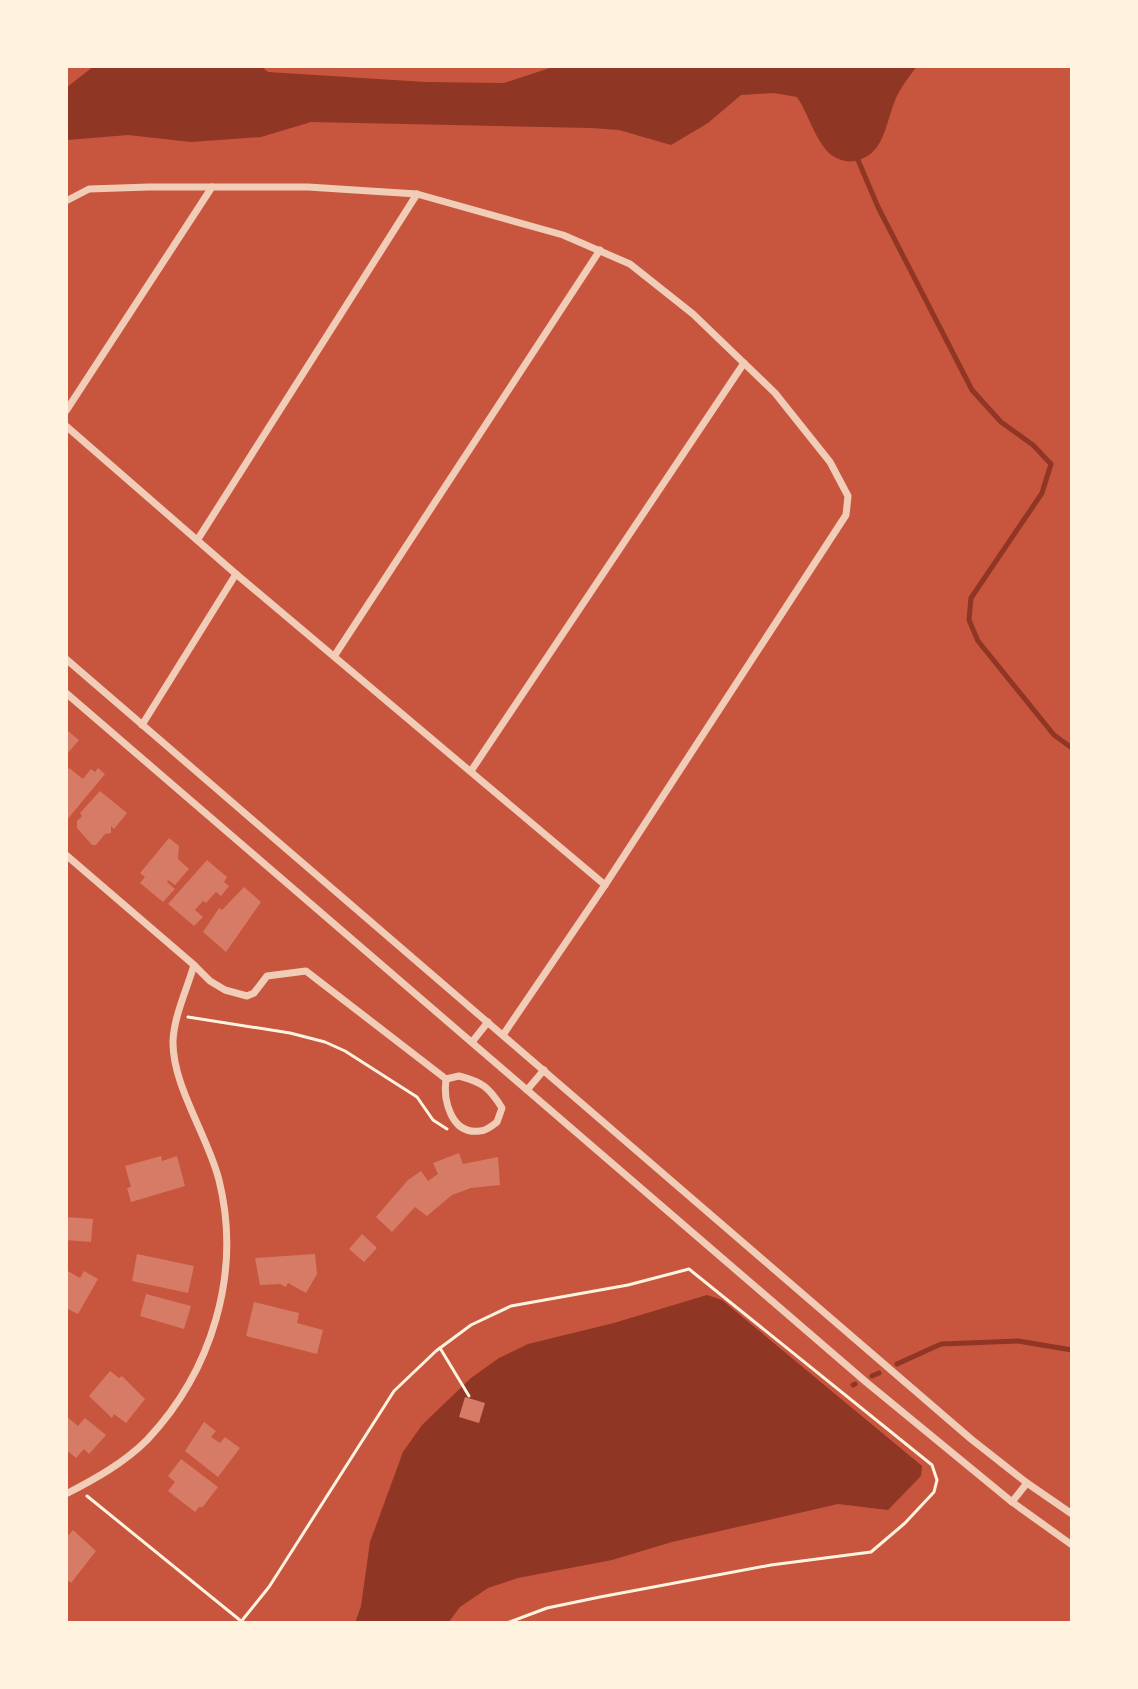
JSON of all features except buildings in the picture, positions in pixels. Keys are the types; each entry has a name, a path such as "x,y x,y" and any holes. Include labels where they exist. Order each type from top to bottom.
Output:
{"street":[{"path":"66,411 212,187"},
{"path":"66,201 89,189 308,187 417,194 563,235 630,264 693,314 775,393 830,462 848,496 846,515 605,885 503,1035"},
{"path":"198,539 417,194"},
{"path":"335,655 600,250"},
{"path":"471,771 744,363"},
{"path":"66,426 236,574 605,885"},
{"path":"142,725 236,574"},
{"path":"66,659 971,1439 1072,1514"},
{"path":"66,693 866,1382 1012,1502 1072,1545"},
{"path":"66,855 216,985 247,996 254,993 267,976 306,971 446,1079"},
{"path":"70,1491 103,1475 129,1455 163,1420 190,1381 207,1347 224,1287 227,1237 219,1178 178,1071 173,1044 194,965"},
{"path":"472,1042 488,1022"},
{"path":"527,1090 544,1070"},
{"path":"459,1076 491,1090 502,1108 497,1122 482,1132 467,1130 449,1114 444,1095 446,1079 459,1076"},
{"path":"1012,1502 1027,1483"}],"path":[{"path":"179,1015 325,1042 345,1051 417,1097 433,1120 455,1132"},
{"path":"70,1491 240,1622 269,1587 394,1391 440,1348 471,1325 511,1306 616,1288 689,1269 932,1465 937,1480 934,1492 871,1552 771,1565 600,1597 547,1608 507,1623"},
{"path":"440,1348 469,1396"}],"shaded area":[{"path":"94,66 261,66 268,72 425,82 504,83 556,66 917,66 894,102 880,143 866,157 851,161 827,151 797,97 774,93 741,95 708,123 671,145 619,130 591,128 311,122 261,137 191,142 128,135 67,140 66,88"},
{"path":"707,1295 722,1300 922,1466 921,1476 888,1510 838,1504 672,1542 612,1560 518,1578 488,1588 460,1607 448,1623 355,1623 361,1606 370,1542 403,1452 422,1425 471,1378 499,1358 528,1344 614,1323"}],"waterway":[{"path":"858,160 878,207 972,390 1001,422 1033,445 1051,464 1042,493 971,598 969,620 978,641 1054,735 1072,748"},
{"path":"897,1364 941,1344 1018,1341 1072,1350"},
{"path":"872,1376 879,1373"}]}
